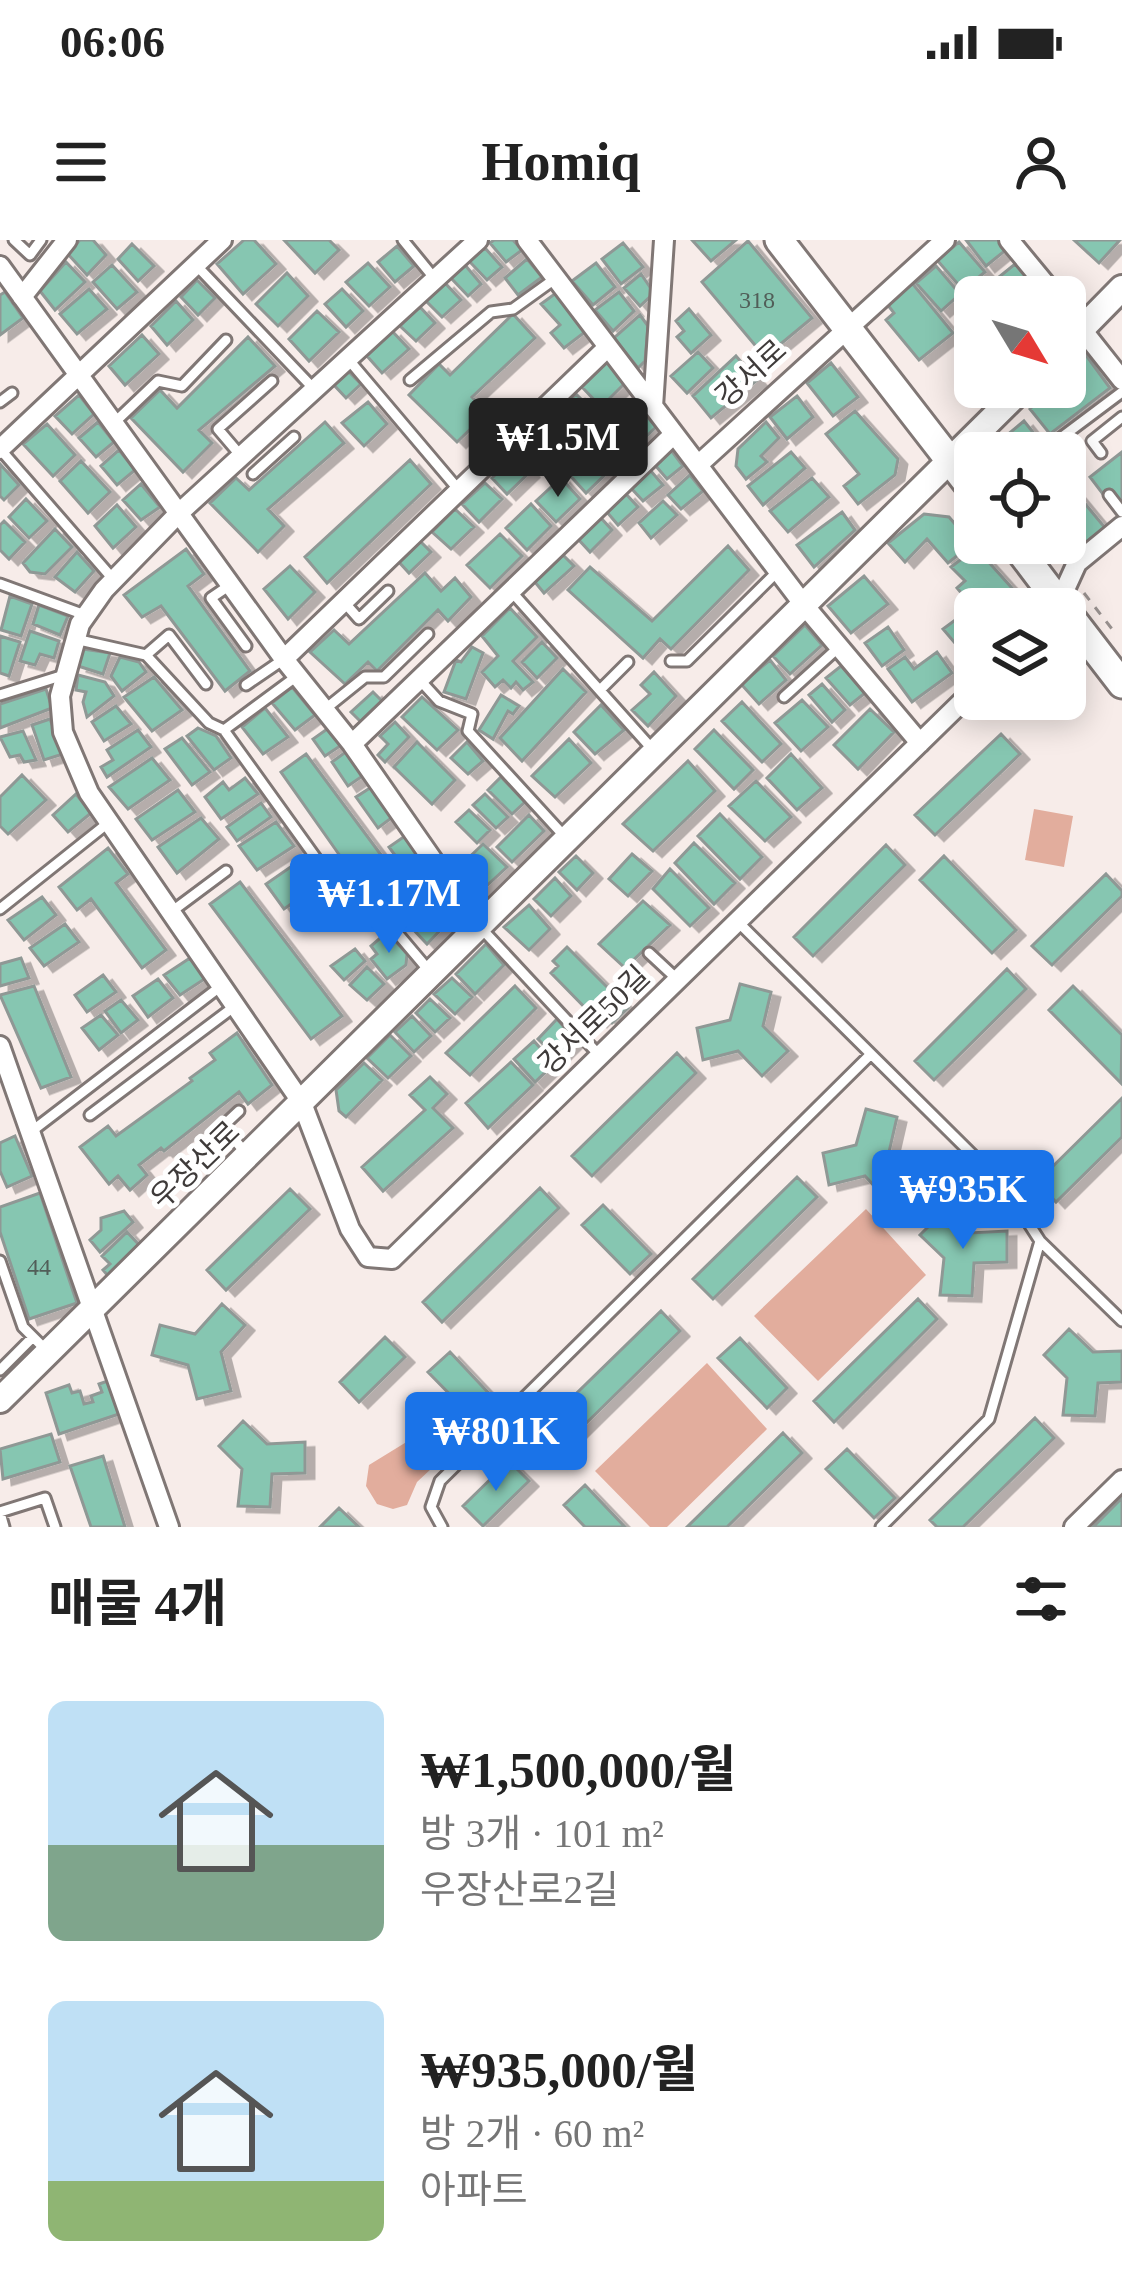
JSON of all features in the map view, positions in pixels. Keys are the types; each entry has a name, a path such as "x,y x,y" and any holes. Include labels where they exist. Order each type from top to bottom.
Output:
{"main road":[{"path":"779,240 954,465"},
{"path":"1031,564 1051,588"},
{"path":"1086,633 1122,684"}],"street":[{"path":"22,297 67,240"},
{"path":"0,449 222,240"},
{"path":"302,1103 89,793 63,732 60,696 64,675 86,615 113,580 178,514 478,240"},
{"path":"527,240 778,571 920,743"},
{"path":"653,406 664,240"},
{"name":"강서로","path":"698,465 945,240"},
{"path":"1010,240 1039,276"},
{"path":"2,273 352,744 478,926"},
{"path":"1086,326 1122,288"},
{"path":"291,667 344,602 608,347"},
{"path":"1086,348 1122,380"},
{"path":"951,461 1003,408"},
{"path":"352,744 674,434"},
{"name":"우장산로","path":"0,1400 40,1345 94,1306 951,461"},
{"path":"1070,588 1077,563 1122,526"},
{"name":"강서로50길","path":"302,1103 350,1229 368,1257 392,1259 954,709"},
{"path":"0,1046 169,1527"},
{"path":"1074,1527 1122,1480"}],"lane":[{"path":"14,240 30,255 41,240"},
{"path":"403,240 435,279"},
{"path":"196,265 314,389"},
{"path":"410,380 491,312 513,309 556,278"},
{"path":"114,423 158,381 182,386 226,340"},
{"path":"348,359 458,490"},
{"path":"241,456 218,430 272,381"},
{"path":"1069,432 1122,392"},
{"path":"0,403 13,393"},
{"path":"1101,453 1092,441 1122,418"},
{"path":"253,474 294,437"},
{"path":"257,441 272,458"},
{"path":"0,449 113,580"},
{"path":"1109,495 1122,512"},
{"path":"671,661 687,661 778,571"},
{"path":"0,584 86,615"},
{"path":"230,585 211,598 246,646"},
{"path":"510,590 654,751"},
{"path":"344,602 358,620 388,591"},
{"path":"324,710 365,677 384,677 428,634"},
{"path":"146,656 169,635 206,684"},
{"path":"75,639 146,656 209,723 224,730 331,880 371,902 431,973"},
{"path":"784,697 839,646"},
{"path":"601,690 628,662"},
{"path":"246,685 291,667"},
{"path":"224,730 291,667"},
{"path":"0,695 64,675"},
{"path":"418,678 439,701 472,714 468,731 566,838"},
{"path":"0,909 110,822"},
{"path":"171,912 226,872"},
{"path":"737,921 1006,1188 1040,1241 1122,1321"},
{"path":"478,926 600,1056"},
{"path":"649,953 678,980"},
{"path":"32,1131 221,986"},
{"path":"90,1115 235,1006"},
{"path":"442,1527 430,1507 440,1481 872,1054"},
{"path":"239,1111 223,1126 248,1156"},
{"path":"881,1527 989,1419 1040,1241"},
{"path":"0,1261 23,1327 40,1345 0,1370"},
{"path":"4,1527 0,1513 45,1498 55,1527"}],"path":[{"path":"1086,615 1112,629"}],"shaded area":[{"path":"1034,809 1073,816 1064,867 1025,860"},
{"path":"866,1209 926,1275 818,1381 754,1316"},
{"path":"707,1363 767,1429 667,1527 650,1527 595,1471"},
{"path":"426,1430 442,1438 447,1454 417,1482 407,1505 393,1509 377,1504 366,1486 369,1465"}],"building":[{"path":"80,240 93,240 106,255 87,275 67,253"},
{"path":"244,240 254,240 276,264 243,294 217,264"},
{"path":"284,240 329,240 339,250 315,273"},
{"path":"513,240 522,250 506,262 490,243"},
{"path":"692,240 736,240 711,261"},
{"path":"966,240 1000,240 1007,249 986,266"},
{"path":"1074,240 1120,240 1099,263"},
{"path":"748,241 812,318 765,357 702,282"},
{"path":"959,242 985,272 954,280 937,260"},
{"path":"623,243 643,267 621,284 602,259"},
{"path":"132,244 154,266 138,281 118,259"},
{"path":"397,246 414,266 395,282 378,262"},
{"path":"485,248 502,267 487,280 469,261"},
{"path":"527,259 542,277 518,295 505,278"},
{"path":"66,262 85,282 55,310 40,291"},
{"path":"368,263 390,287 369,306 346,282"},
{"path":"596,263 615,287 593,305 572,281"},
{"path":"1015,264 1025,276 1000,276"},
{"path":"112,265 137,292 117,309 93,282"},
{"path":"465,265 481,284 468,296 451,278"},
{"path":"936,266 954,287 954,299 941,311 916,283"},
{"path":"287,273 308,296 278,326 256,304"},
{"path":"641,274 654,293 640,306 624,288"},
{"path":"197,280 215,298 198,315 181,297"},
{"path":"445,283 461,300 442,317 425,300"},
{"path":"912,283 953,333 919,360 886,320 894,313 887,304"},
{"path":"89,289 107,309 77,334 60,314"},
{"path":"342,289 363,311 346,327 325,304"},
{"path":"5,292 23,318 0,335 0,295"},
{"path":"619,292 634,311 613,331 595,310"},
{"path":"556,293 585,332 564,348 551,333 560,325 541,304"},
{"path":"176,301 193,320 167,345 151,326"},
{"path":"420,307 435,323 416,341 400,326"},
{"path":"689,309 711,335 691,353 677,337 684,331 676,321"},
{"path":"317,311 339,332 309,361 289,339"},
{"path":"513,314 535,338 472,397 487,413 457,442 409,395 439,364 450,375"},
{"path":"640,315 648,326 645,361 638,368 614,338"},
{"path":"392,331 409,349 382,373 367,356"},
{"path":"142,335 159,354 125,385 109,366"},
{"path":"248,337 275,366 199,430 212,443 183,472 131,418 160,390 177,408"},
{"path":"698,352 713,368 687,393 671,376"},
{"path":"1086,355 1110,388 1086,406"},
{"path":"736,356 757,380 711,418 693,396"},
{"path":"607,361 626,382 601,407 582,387"},
{"path":"831,363 858,397 833,416 807,383"},
{"path":"348,371 361,384 346,398 333,384"},
{"path":"576,394 597,415 565,446 545,425"},
{"path":"79,395 94,414 72,434 55,416"},
{"path":"797,396 813,417 787,439 770,417"},
{"path":"368,402 387,424 364,446 342,423"},
{"path":"636,403 656,427 619,463 598,440"},
{"path":"1031,408 1084,408 1053,432"},
{"path":"855,411 898,459 895,475 858,504 844,486 859,474 826,434"},
{"path":"1024,421 1033,432 1011,432"},
{"path":"98,422 114,442 96,457 79,438"},
{"path":"325,422 344,443 268,509 284,526 258,552 210,503 236,478 249,490"},
{"path":"766,422 779,438 761,456 767,462 746,479 736,466 738,449"},
{"path":"47,424 75,455 53,476 23,444"},
{"path":"537,433 558,455 540,473 519,451"},
{"path":"591,447 612,468 586,493 566,471"},
{"path":"119,450 135,470 117,485 101,466"},
{"path":"671,450 683,466 667,479 655,465"},
{"path":"791,452 805,468 763,505 748,486"},
{"path":"1122,452 1122,499 1112,506 1090,477"},
{"path":"515,455 530,472 507,494 492,478"},
{"path":"410,460 431,484 327,583 305,557"},
{"path":"81,461 110,492 88,513 60,481"},
{"path":"0,464 19,485 4,500 0,496"},
{"path":"650,470 663,485 643,501 631,488"},
{"path":"690,475 703,491 681,509 668,495"},
{"path":"561,478 580,499 556,522 536,501"},
{"path":"812,478 829,497 788,532 770,511"},
{"path":"485,483 502,499 479,522 462,504"},
{"path":"141,484 160,507 141,520 123,500"},
{"path":"626,494 638,507 618,525 606,511"},
{"path":"26,499 47,521 29,538 9,517"},
{"path":"663,501 677,515 651,538 639,523"},
{"path":"531,504 551,526 527,550 506,528"},
{"path":"117,505 136,527 113,548 95,526"},
{"path":"1086,505 1106,529 1086,545"},
{"path":"455,509 474,527 451,549 432,532"},
{"path":"842,512 855,530 814,567 797,545"},
{"path":"924,514 949,517 954,523 954,558 948,563 927,539 905,562 888,543"},
{"path":"601,518 612,530 590,552 578,539"},
{"path":"4,521 25,542 9,559 0,550"},
{"path":"55,529 72,547 45,574 30,572 23,563"},
{"path":"500,534 522,556 490,588 467,565"},
{"path":"420,541 431,552 409,573 398,561"},
{"path":"728,546 749,570 671,649 660,639 643,658 568,590 590,567 652,621"},
{"path":"186,549 204,574 188,586 250,671 225,691 161,606 142,617 124,595"},
{"path":"77,552 94,571 75,592 55,577"},
{"path":"563,555 574,566 544,593 534,581"},
{"path":"990,564 1012,588 957,588 965,581 951,567"},
{"path":"290,566 315,592 288,619 264,589"},
{"path":"425,573 441,591 455,578 471,597 448,621 438,610 377,671 368,662 345,684 310,652 334,630 349,644"},
{"path":"864,576 888,604 851,633 828,606"},
{"path":"10,596 32,604 21,636 1,630"},
{"path":"39,605 68,616 60,635 33,624"},
{"path":"510,608 537,637 513,661 533,682 523,690 516,682 511,688 503,680 495,687 482,672 498,656 482,636"},
{"path":"954,621 954,642 943,629"},
{"path":"805,625 822,645 790,674 773,656"},
{"path":"888,627 904,650 882,666 865,643"},
{"path":"30,631 59,641 54,658 40,654 35,665 20,661"},
{"path":"0,636 20,642 9,676 0,673"},
{"path":"542,642 557,658 537,678 522,662"},
{"path":"472,647 483,653 466,699 444,692 456,660 461,662"},
{"path":"83,649 110,653 103,674 78,666"},
{"path":"937,652 952,673 912,702 888,669 905,657 914,669"},
{"path":"120,657 139,662 146,672 122,691 111,676"},
{"path":"770,660 786,680 759,704 741,684"},
{"path":"841,666 865,693 850,705 826,678"},
{"path":"563,669 586,692 522,761 500,738"},
{"path":"654,672 676,696 648,726 632,710 650,694 641,685"},
{"path":"78,675 105,682 114,696 87,717 86,692 76,690"},
{"path":"154,677 182,710 152,731 124,697"},
{"path":"822,684 845,710 832,722 809,695"},
{"path":"292,687 315,715 295,730 272,703"},
{"path":"46,689 52,708 0,728 0,704"},
{"path":"373,692 383,702 362,723 351,712"},
{"path":"501,695 519,706 513,714 508,711 493,739 479,730"},
{"path":"422,697 458,730 437,750 402,717"},
{"path":"802,700 828,727 801,751 775,723"},
{"path":"742,702 781,744 762,762 722,721"},
{"path":"601,705 624,730 595,754 574,732"},
{"path":"116,706 131,724 104,741 92,722"},
{"path":"265,708 288,737 263,754 242,727"},
{"path":"870,709 894,732 858,769 834,745"},
{"path":"50,719 63,754 44,760 32,725"},
{"path":"395,722 409,737 385,762 378,755 388,744 380,736"},
{"path":"330,727 343,744 325,756 313,739"},
{"path":"198,728 216,736 231,758 214,770 187,736"},
{"path":"138,730 151,747 107,777 101,767 113,760 107,750"},
{"path":"714,730 753,770 734,789 695,749"},
{"path":"23,731 36,760 10,757 0,737"},
{"path":"1001,734 1020,754 935,835 915,815"},
{"path":"182,738 210,772 192,785 165,749"},
{"path":"569,739 591,763 555,797 532,776"},
{"path":"417,742 455,780 432,804 394,767"},
{"path":"467,742 483,761 468,774 451,758"},
{"path":"347,751 364,775 348,786 332,762"},
{"path":"306,754 390,867 369,881 357,865 350,870 281,772"},
{"path":"791,754 822,788 797,810 767,778"},
{"path":"152,758 170,780 128,809 109,787"},
{"path":"688,761 715,791 653,851 623,824"},
{"path":"22,775 46,800 8,834 0,826 0,797"},
{"path":"501,777 525,802 512,814 488,790"},
{"path":"245,778 258,794 221,819 205,797 223,782 229,790"},
{"path":"756,781 791,817 765,841 729,806"},
{"path":"373,786 394,816 378,828 356,797"},
{"path":"178,790 195,812 152,840 136,819"},
{"path":"76,794 91,813 68,832 53,815"},
{"path":"485,794 508,817 496,828 473,805"},
{"path":"261,803 271,817 237,841 227,827"},
{"path":"469,810 490,830 477,843 456,822"},
{"path":"720,814 762,857 740,879 698,836"},
{"path":"529,815 544,831 512,862 497,847"},
{"path":"201,818 219,839 177,873 158,847"},
{"path":"276,822 294,846 257,870 239,846"},
{"path":"405,836 426,864 410,876 389,847"},
{"path":"694,843 735,883 714,904 675,863"},
{"path":"483,844 507,867 480,892 458,868"},
{"path":"886,845 905,865 813,956 794,937"},
{"path":"108,848 128,874 116,883 166,950 142,968 91,899 77,910 59,887"},
{"path":"632,854 652,871 628,896 609,879"},
{"path":"576,856 593,873 577,890 559,872"},
{"path":"944,856 1016,930 992,953 920,880"},
{"path":"305,857 324,881 284,909 266,884"},
{"path":"670,869 709,908 690,926 653,889"},
{"path":"1106,874 1122,896 1052,965 1032,946"},
{"path":"398,878 417,900 401,916 378,892"},
{"path":"555,878 571,896 551,916 534,899"},
{"path":"240,882 342,1016 311,1039 210,904"},
{"path":"441,894 457,913 427,944 409,925"},
{"path":"42,897 56,915 24,940 8,920"},
{"path":"643,901 670,925 625,968 599,944"},
{"path":"529,905 550,929 529,950 504,927"},
{"path":"65,924 79,942 44,966 30,948"},
{"path":"387,932 407,954 406,965 387,979 371,959 377,954 371,946"},
{"path":"486,944 504,965 475,994 456,974"},
{"path":"567,947 628,1008 612,1023 604,1015 598,1021 551,973 558,966 553,961"},
{"path":"355,949 365,961 344,980 331,966"},
{"path":"21,958 29,978 0,986 0,964"},
{"path":"190,958 206,978 180,995 164,975"},
{"path":"367,967 384,984 367,1000 350,985"},
{"path":"1007,969 1026,989 934,1080 915,1061"},
{"path":"103,975 116,992 87,1012 75,995"},
{"path":"452,978 472,997 455,1014 434,994"},
{"path":"158,979 173,998 148,1017 133,996"},
{"path":"740,984 771,992 763,1026 788,1051 762,1076 738,1051 703,1060 697,1028 730,1020"},
{"path":"34,986 71,1077 41,1088 0,995"},
{"path":"515,986 536,1008 470,1075 446,1053"},
{"path":"1073,986 1122,1035 1121,1083 1049,1010"},
{"path":"430,999 450,1018 435,1032 416,1013"},
{"path":"121,1000 138,1020 121,1033 105,1011"},
{"path":"101,1015 118,1035 99,1050 82,1028"},
{"path":"412,1016 431,1036 414,1052 395,1032"},
{"path":"557,1019 575,1040 557,1058 538,1039"},
{"path":"237,1033 272,1085 248,1104 239,1092 164,1151 161,1148 139,1165 147,1175 130,1190 118,1176 109,1184 80,1147 108,1126 116,1136 192,1081 215,1060 210,1053"},
{"path":"390,1035 411,1056 388,1078 367,1058"},
{"path":"534,1041 554,1064 535,1082 514,1059"},
{"path":"677,1053 696,1073 592,1176 572,1156"},
{"path":"511,1062 533,1085 488,1128 466,1103"},
{"path":"364,1063 382,1080 346,1117 339,1111 336,1090"},
{"path":"430,1077 447,1094 433,1108 453,1128 383,1191 362,1167 425,1110 410,1095"},
{"path":"1122,1098 1122,1137 1056,1202 1037,1182"},
{"path":"866,1109 897,1117 889,1152 914,1176 888,1201 865,1176 829,1185 823,1153 856,1145"},
{"path":"15,1136 32,1176 7,1187 0,1171 0,1143"},
{"path":"797,1177 817,1197 713,1299 693,1279"},
{"path":"540,1188 559,1208 442,1322 423,1302"},
{"path":"290,1189 310,1209 226,1290 207,1270"},
{"path":"40,1193 77,1303 29,1319 0,1232 0,1207"},
{"path":"603,1205 651,1254 630,1274 582,1225"},
{"path":"945,1210 969,1233 1007,1231 1007,1262 974,1263 972,1296 940,1295 944,1258 920,1235"},
{"path":"124,1211 133,1222 100,1252 90,1240 101,1230 101,1218"},
{"path":"127,1232 141,1247 109,1277 103,1270 110,1264 102,1256"},
{"path":"918,1299 937,1319 834,1422 814,1401"},
{"path":"222,1304 245,1325 221,1352 231,1391 197,1399 188,1365 152,1355 160,1325 195,1334"},
{"path":"661,1311 680,1331 564,1445 544,1425"},
{"path":"1069,1329 1093,1352 1122,1351 1122,1382 1098,1383 1095,1416 1063,1415 1067,1378 1044,1355"},
{"path":"385,1337 405,1357 359,1402 340,1382"},
{"path":"740,1338 787,1388 767,1408 718,1358"},
{"path":"450,1352 497,1402 477,1422 428,1372"},
{"path":"111,1380 122,1413 59,1434 46,1393 69,1385 72,1393 80,1391 84,1404 102,1392 99,1384"},
{"path":"1035,1418 1054,1438 963,1527 937,1527 930,1520"},
{"path":"243,1421 267,1444 305,1442 305,1473 272,1474 270,1507 238,1506 242,1469 219,1446"},
{"path":"783,1433 802,1453 727,1527 687,1527"},
{"path":"51,1434 60,1462 3,1479 0,1449"},
{"path":"847,1449 895,1498 874,1518 826,1469"},
{"path":"103,1456 125,1527 91,1527 70,1466"},
{"path":"509,1461 529,1481 483,1526 463,1506"},
{"path":"585,1485 625,1527 585,1527 564,1505"},
{"path":"1122,1498 1122,1527 1093,1527"},
{"path":"339,1508 359,1527 320,1527"}]}
